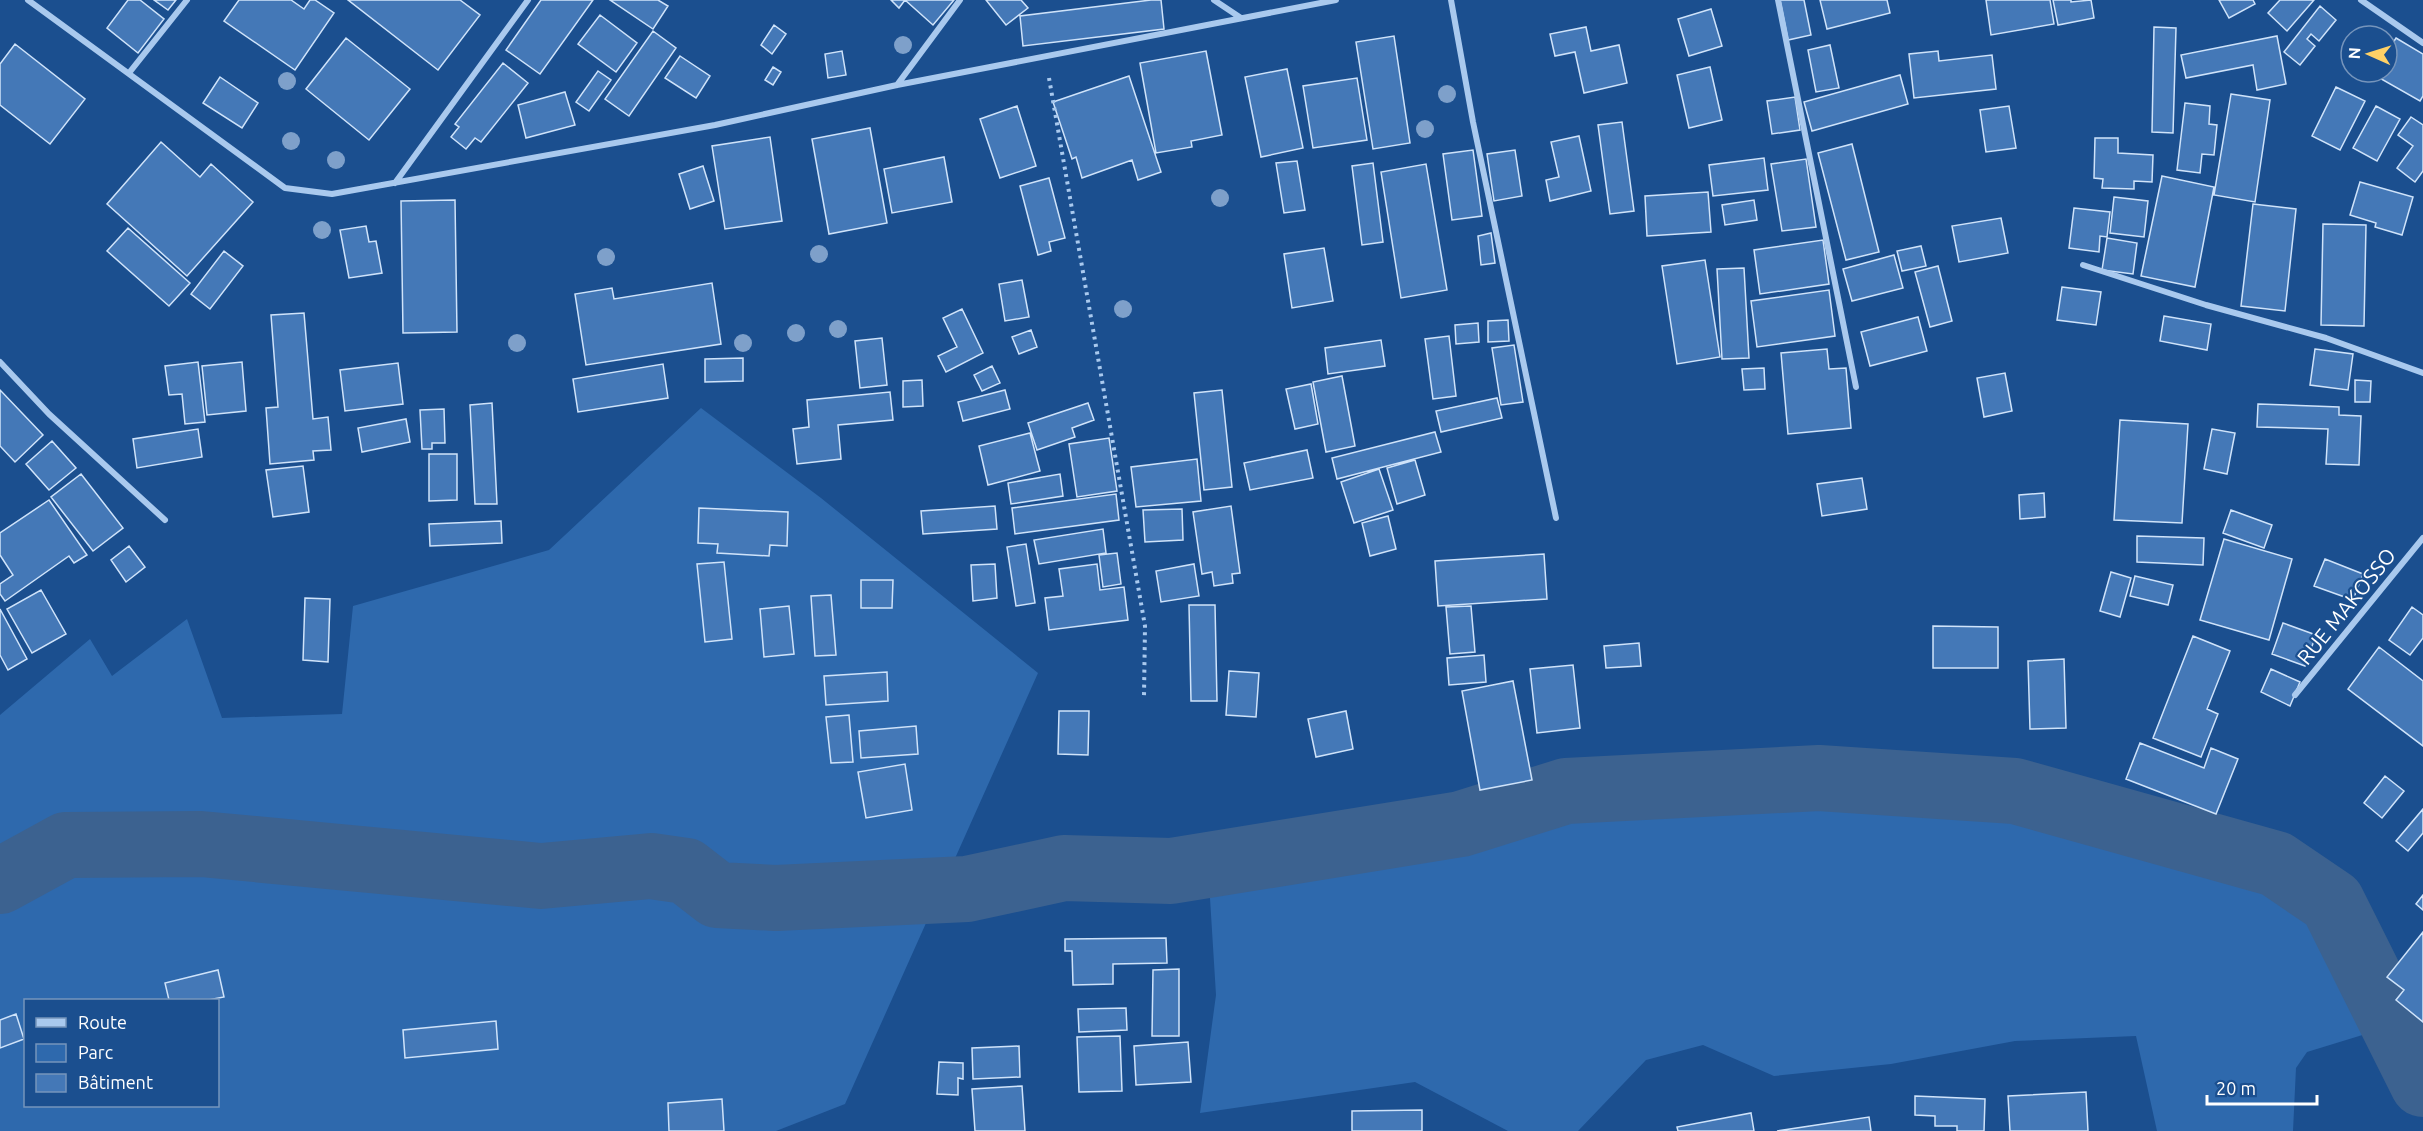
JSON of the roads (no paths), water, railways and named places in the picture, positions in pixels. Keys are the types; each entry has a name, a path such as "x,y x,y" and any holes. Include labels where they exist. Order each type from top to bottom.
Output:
{"street":[{"path":"28,0 285,188 332,194 715,125 897,85 1336,0"},
{"path":"129,73 187,0"},
{"path":"394,183 528,0"},
{"path":"897,85 960,0"},
{"path":"1214,0 1241,18"},
{"path":"1451,0 1473,122 1556,518"},
{"path":"1778,0 1856,387"},
{"path":"2361,0 2423,44"},
{"path":"2083,266 2206,305 2326,338 2423,373"},
{"path":"0,362 49,414 165,520"},
{"name":"RUE MAKOSSO","path":"2295,696 2423,538"}],"waterway":[{"path":"0,881 66,845 201,844 541,876 651,866 686,871 717,895 776,898 967,889 1064,868 1171,871 1461,824 1566,791 1819,778 2015,791 2276,864 2332,902 2423,1084"}]}
